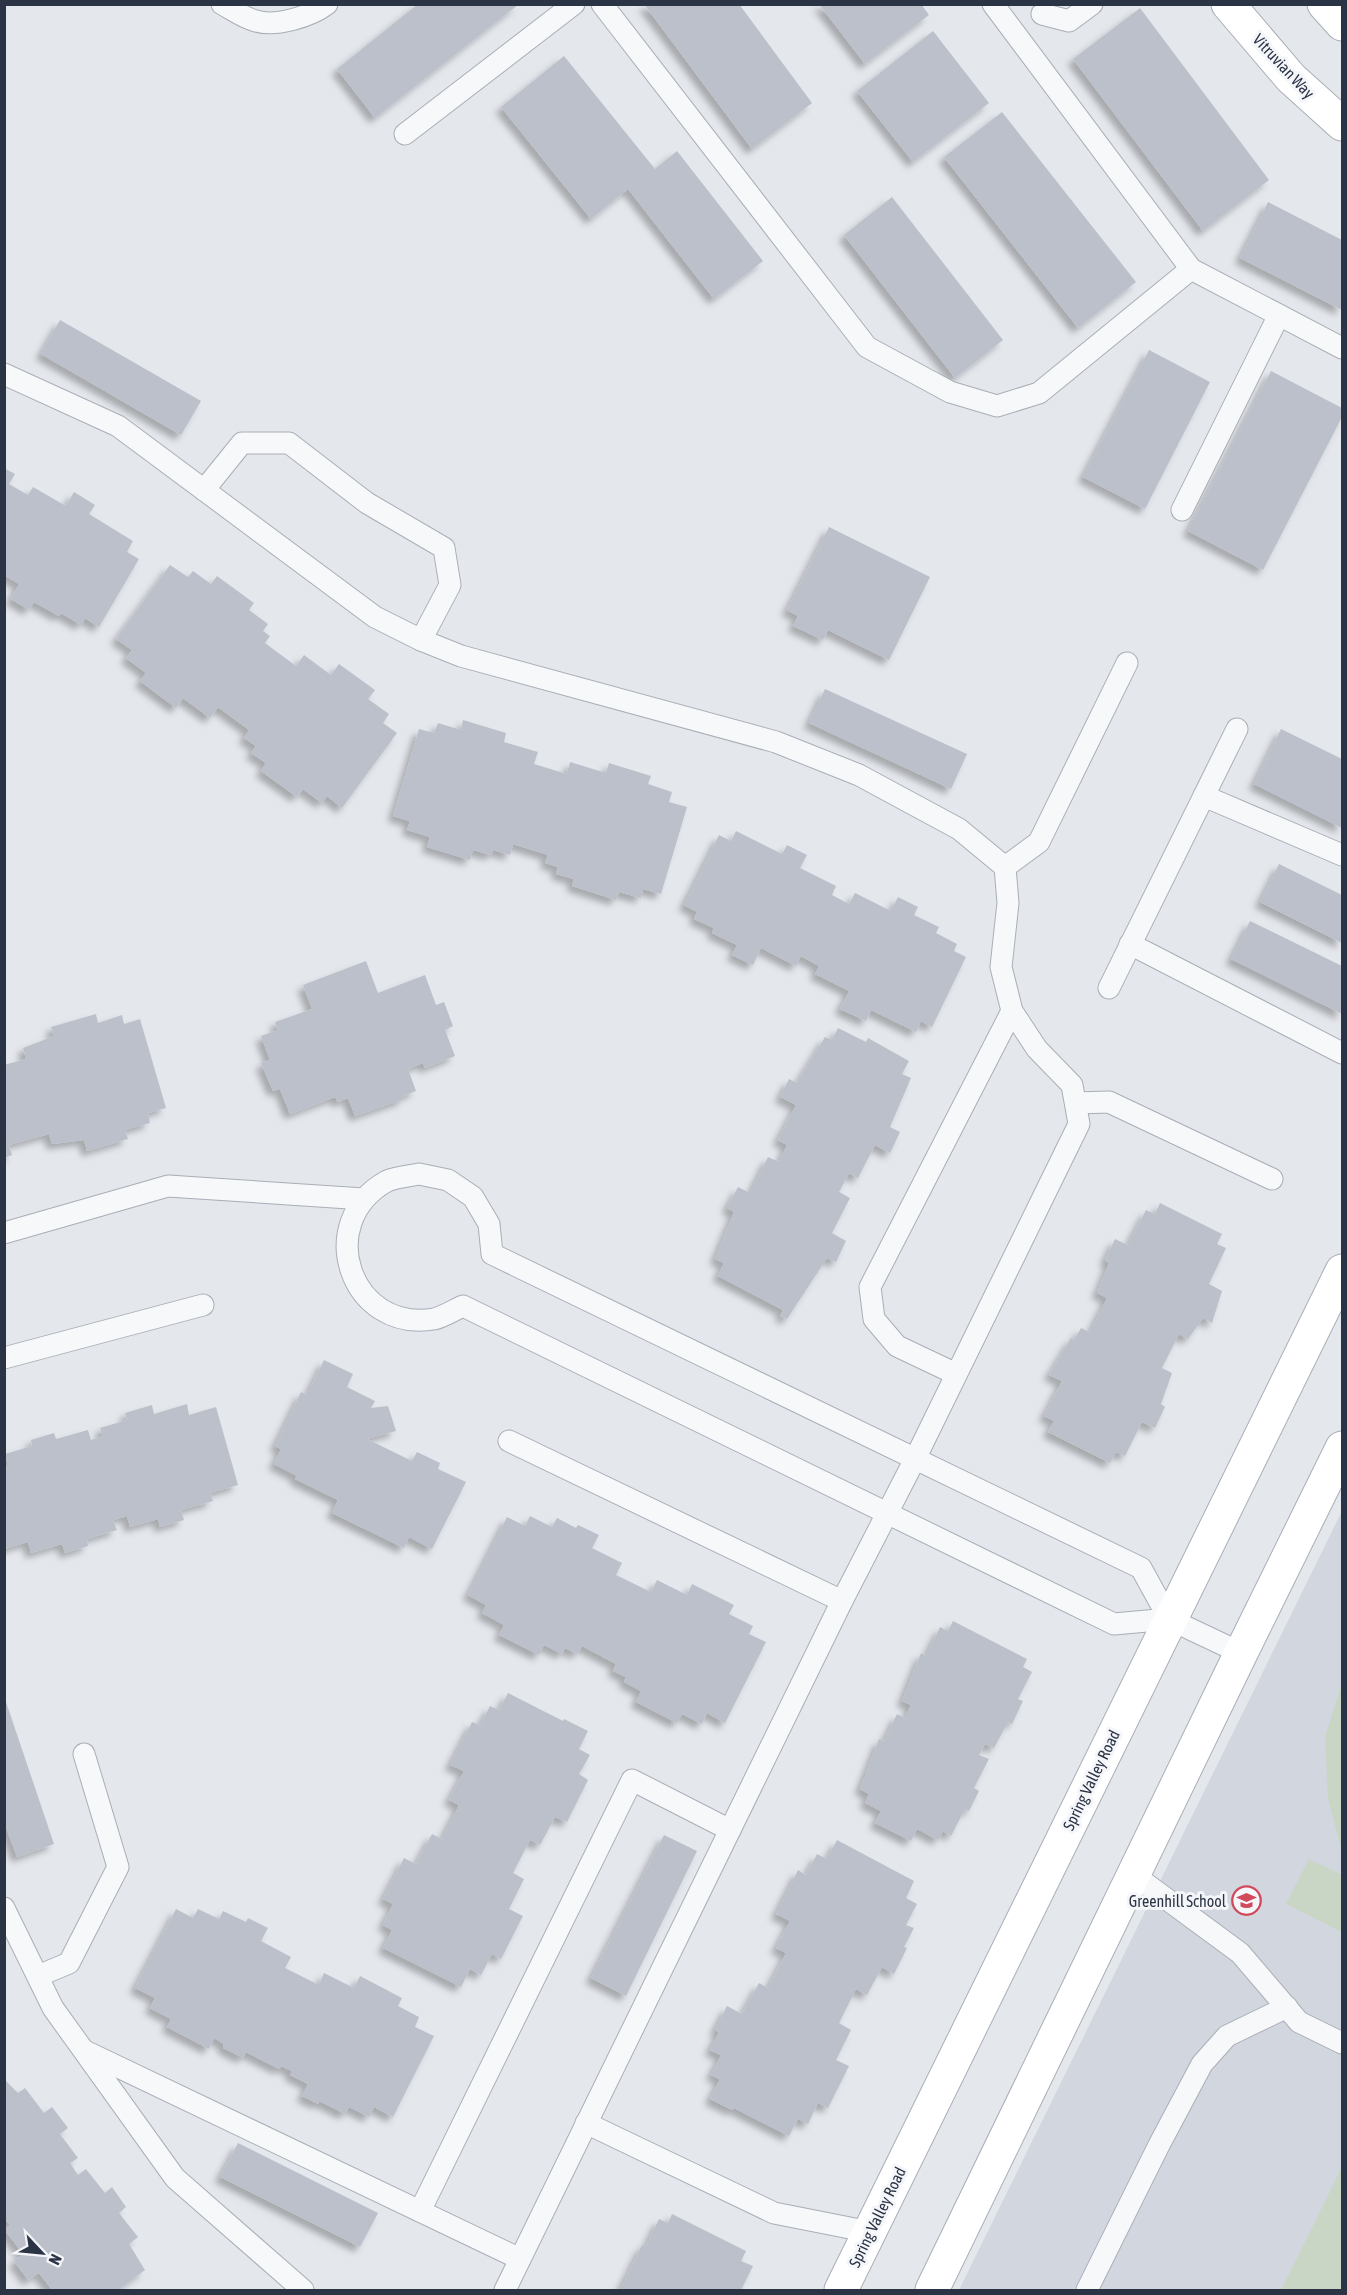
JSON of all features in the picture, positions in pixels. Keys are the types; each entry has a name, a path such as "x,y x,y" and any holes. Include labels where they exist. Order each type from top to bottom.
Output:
{"main road":[{"name":"Vitruvian Way","path":"1228,4 1291,78 1342,124"},
{"name":"Spring Valley Road","path":"841,2290 1342,1271"},
{"path":"932,2290 1342,1448"}],"lane":[{"path":"222,4 256,22 280,23 320,9 327,4"},
{"path":"405,134 574,4"},
{"path":"993,4 1191,269 1342,348"},
{"path":"1014,33 1043,9 1069,21 1092,4"},
{"path":"605,5 867,347 950,392 997,406 1039,393 1191,269"},
{"path":"1182,510 1279,315"},
{"path":"4,374 118,426 375,617 421,640 461,656 776,742 859,775 960,829 1005,867 1008,903 1001,967 1012,1011 1037,1049 1072,1085 1079,1124 915,1459 842,1601 505,2290"},
{"path":"204,490 242,442 289,443 368,503 444,548 450,585 421,640"},
{"path":"1005,867 1039,842 1128,663"},
{"path":"1109,988 1237,729"},
{"path":"1204,796 1342,855"},
{"path":"1130,944 1342,1053"},
{"path":"956,1374 897,1346 874,1319 870,1287 1012,1011"},
{"path":"1076,1103 1109,1102 1272,1179"},
{"path":"1169,1619 1141,1568 492,1254 489,1224 484,1215 473,1197 448,1180 418,1174 389,1180 364,1198 349,1225 346,1256 356,1285 376,1307 405,1319 435,1319 463,1306 1114,1624 1169,1619 1241,1653"},
{"path":"4,1233 168,1186 364,1198"},
{"path":"4,1358 203,1305"},
{"path":"509,1441 842,1601"},
{"path":"38,1976 69,1963 118,1867 84,1754"},
{"path":"420,2211 632,1780 730,1830"},
{"path":"1134,1875 1240,1953 1299,2022 1342,2043"},
{"path":"4,1908 53,2008 175,2178 303,2290"},
{"path":"1087,2290 1202,2064 1227,2036 1287,2007"},
{"path":"84,2050 520,2259"},
{"path":"586,2123 774,2213 870,2232"}],"shaded area":[{"name":"Greenhill School","path":"1342,1511 1342,2290 959,2290"}],"green space":[{"path":"1342,1683 1342,1852 1328,1798 1325,1737"},
{"path":"1309,1859 1342,1875 1342,1932 1286,1904"},
{"path":"1342,2167 1342,2290 1281,2290"}],"building":[{"path":"418,4 519,4 375,118 337,69"},
{"path":"644,4 739,4 812,103 752,149"},
{"path":"819,4 921,4 929,15 865,64"},
{"path":"1140,8 1269,180 1203,231 1073,59"},
{"path":"933,31 989,103 913,162 857,91"},
{"path":"564,56 655,169 677,151 763,261 714,299 628,189 591,219 501,107"},
{"path":"1002,112 1136,282 1078,328 944,157"},
{"path":"892,197 1003,340 955,378 844,235"},
{"path":"1268,202 1342,240 1342,310 1240,258"},
{"path":"60,320 201,401 181,435 41,354"},
{"path":"1149,350 1210,382 1145,509 1083,477"},
{"path":"1271,371 1342,408 1342,417 1263,570 1188,531"},
{"path":"4,468 15,474 9,484 28,495 33,487 66,506 74,492 95,505 89,514 133,541 127,552 139,559 99,627 85,618 81,625 61,613 59,616 34,602 29,610 11,599 19,584 4,575"},
{"path":"829,527 930,577 889,660 828,630 823,640 793,626 798,616 787,610"},
{"path":"170,565 188,577 193,571 211,584 217,576 254,603 249,610 268,624 263,631 270,636 265,643 296,666 304,655 331,675 339,664 375,690 368,699 389,714 383,723 397,733 342,808 327,796 322,803 303,789 297,797 261,771 266,763 251,753 256,746 244,738 249,730 218,707 210,718 183,698 176,708 140,681 146,673 126,658 132,650 116,639"},
{"path":"825,689 967,754 951,789 809,723"},
{"path":"463,720 506,733 504,742 538,752 534,764 567,774 570,762 606,773 609,763 651,776 648,784 672,792 669,802 687,807 661,894 643,889 641,898 619,892 616,900 572,886 574,879 556,874 558,867 545,863 548,855 513,844 510,855 493,850 491,855 473,850 470,860 427,847 430,837 407,830 410,821 393,816 419,729 434,733 438,723 461,730"},
{"path":"1281,729 1342,759 1342,828 1254,784"},
{"path":"736,831 782,854 787,845 807,855 800,868 836,886 832,895 849,904 855,893 891,911 898,897 918,907 914,915 939,927 936,933 957,944 954,951 966,957 932,1027 921,1021 916,1032 871,1010 866,1021 840,1009 849,991 815,974 819,966 801,956 796,966 761,948 753,965 732,955 737,945 712,933 714,928 694,919 697,912 684,905 719,835 731,841"},
{"path":"1279,864 1342,895 1342,943 1260,902"},
{"path":"1250,921 1342,966 1342,1014 1231,959"},
{"path":"366,961 378,993 425,975 436,1005 444,1002 453,1026 445,1030 455,1056 425,1068 423,1063 408,1069 416,1091 403,1096 404,1099 355,1116 348,1098 338,1102 335,1097 290,1114 280,1089 273,1091 261,1063 270,1060 261,1036 278,1030 275,1022 312,1009 303,985"},
{"path":"96,1014 98,1023 122,1015 124,1024 140,1019 166,1108 148,1113 150,1123 125,1130 128,1139 87,1151 84,1140 52,1144 49,1134 9,1145 12,1155 4,1158 4,1065 26,1059 23,1048 54,1036 51,1027"},
{"path":"838,1028 866,1042 868,1038 909,1061 902,1074 911,1078 890,1127 900,1132 890,1153 875,1145 858,1178 849,1173 839,1192 850,1198 832,1233 846,1241 836,1262 827,1258 787,1319 780,1316 783,1310 718,1276 724,1263 715,1259 734,1212 727,1208 738,1187 750,1193 768,1157 779,1162 787,1145 778,1140 796,1105 780,1097 789,1079 797,1083 825,1037 832,1040"},
{"path":"1160,1203 1222,1234 1217,1244 1226,1248 1209,1284 1222,1291 1212,1323 1203,1318 1188,1339 1179,1334 1162,1368 1172,1373 1161,1404 1165,1407 1155,1428 1142,1422 1125,1456 1116,1452 1110,1463 1048,1432 1054,1421 1044,1416 1062,1381 1049,1375 1071,1338 1074,1340 1081,1328 1090,1332 1107,1298 1097,1293 1109,1263 1105,1260 1115,1239 1128,1245 1146,1210 1155,1214"},
{"path":"324,1360 353,1374 347,1387 375,1401 371,1408 388,1406 396,1431 367,1439 412,1461 417,1452 440,1463 438,1469 466,1482 432,1549 409,1537 404,1548 332,1513 338,1500 295,1479 297,1476 274,1464 281,1449 275,1446 301,1392 307,1395"},
{"path":"187,1404 189,1415 216,1407 238,1485 210,1493 213,1501 181,1510 184,1520 160,1527 158,1519 130,1527 127,1516 113,1520 117,1530 87,1539 88,1546 65,1553 62,1544 31,1553 28,1542 4,1549 4,1465 8,1465 5,1454 32,1446 31,1440 54,1433 56,1439 88,1430 91,1440 103,1436 100,1428 127,1420 125,1413 152,1405 154,1414"},
{"path":"530,1516 552,1527 557,1518 576,1528 578,1525 599,1535 592,1548 622,1563 616,1575 651,1592 657,1580 687,1595 692,1584 734,1605 729,1614 753,1626 749,1634 766,1642 725,1723 707,1713 702,1724 682,1714 677,1723 636,1702 641,1691 624,1682 626,1677 613,1671 616,1664 582,1646 577,1654 565,1648 562,1654 544,1645 539,1655 499,1635 504,1625 482,1613 486,1605 468,1595 507,1517 525,1526"},
{"path":"953,1621 1027,1659 1023,1667 1032,1672 1018,1699 1023,1701 1012,1724 1008,1722 994,1748 985,1744 979,1755 989,1759 974,1788 979,1791 969,1811 965,1809 951,1836 943,1831 938,1840 917,1829 911,1841 875,1823 881,1811 865,1803 869,1794 860,1789 879,1739 884,1741 897,1714 905,1718 911,1705 902,1701 921,1653 926,1656 940,1627 948,1631"},
{"path":"508,1693 588,1731 579,1749 590,1755 579,1774 588,1780 567,1822 555,1817 540,1845 530,1840 513,1873 524,1879 509,1909 523,1916 501,1959 492,1954 481,1975 470,1969 461,1987 383,1948 392,1930 383,1925 393,1904 383,1899 404,1858 416,1864 432,1834 442,1839 459,1805 449,1800 464,1771 450,1765 472,1722 480,1725 490,1706 499,1710"},
{"path":"5,1699 54,1844 17,1857 4,1822"},
{"path":"664,1835 697,1851 626,1996 591,1978"},
{"path":"837,1840 914,1881 906,1898 917,1904 906,1925 914,1928 894,1974 882,1967 867,1995 856,1989 839,2023 851,2030 836,2060 849,2066 828,2108 818,2103 808,2124 798,2119 789,2136 734,2108 732,2110 710,2099 720,2079 711,2075 721,2055 710,2050 719,2032 715,2030 727,2006 742,2014 759,1983 768,1988 786,1953 776,1948 790,1921 776,1914 798,1870 806,1875 817,1854 827,1859"},
{"path":"176,1909 193,1918 198,1909 219,1919 223,1911 246,1922 248,1918 268,1928 261,1941 291,1957 285,1968 319,1985 324,1973 354,1988 360,1976 402,1998 398,2006 419,2017 415,2027 434,2036 393,2117 374,2107 369,2117 349,2107 345,2114 319,2101 318,2104 302,2096 308,2084 290,2075 292,2071 281,2066 279,2069 246,2052 243,2058 223,2048 224,2044 214,2038 209,2049 167,2027 171,2019 150,2008 155,1998 135,1988"},
{"path":"4,2079 18,2093 25,2088 44,2113 52,2107 68,2128 60,2134 78,2158 70,2163 78,2175 86,2169 105,2193 112,2187 126,2207 119,2213 138,2237 129,2244 145,2270 118,2290 52,2290 39,2273 28,2280 14,2261 23,2254 4,2229 10,2225 4,2218"},
{"path":"238,2143 378,2213 360,2247 220,2177"},
{"path":"672,2214 746,2251 741,2261 753,2266 741,2290 620,2290 642,2245 646,2246 659,2219 668,2223"}],"place":[{"name":"Greenhill School","path":"1247,1901"}]}
